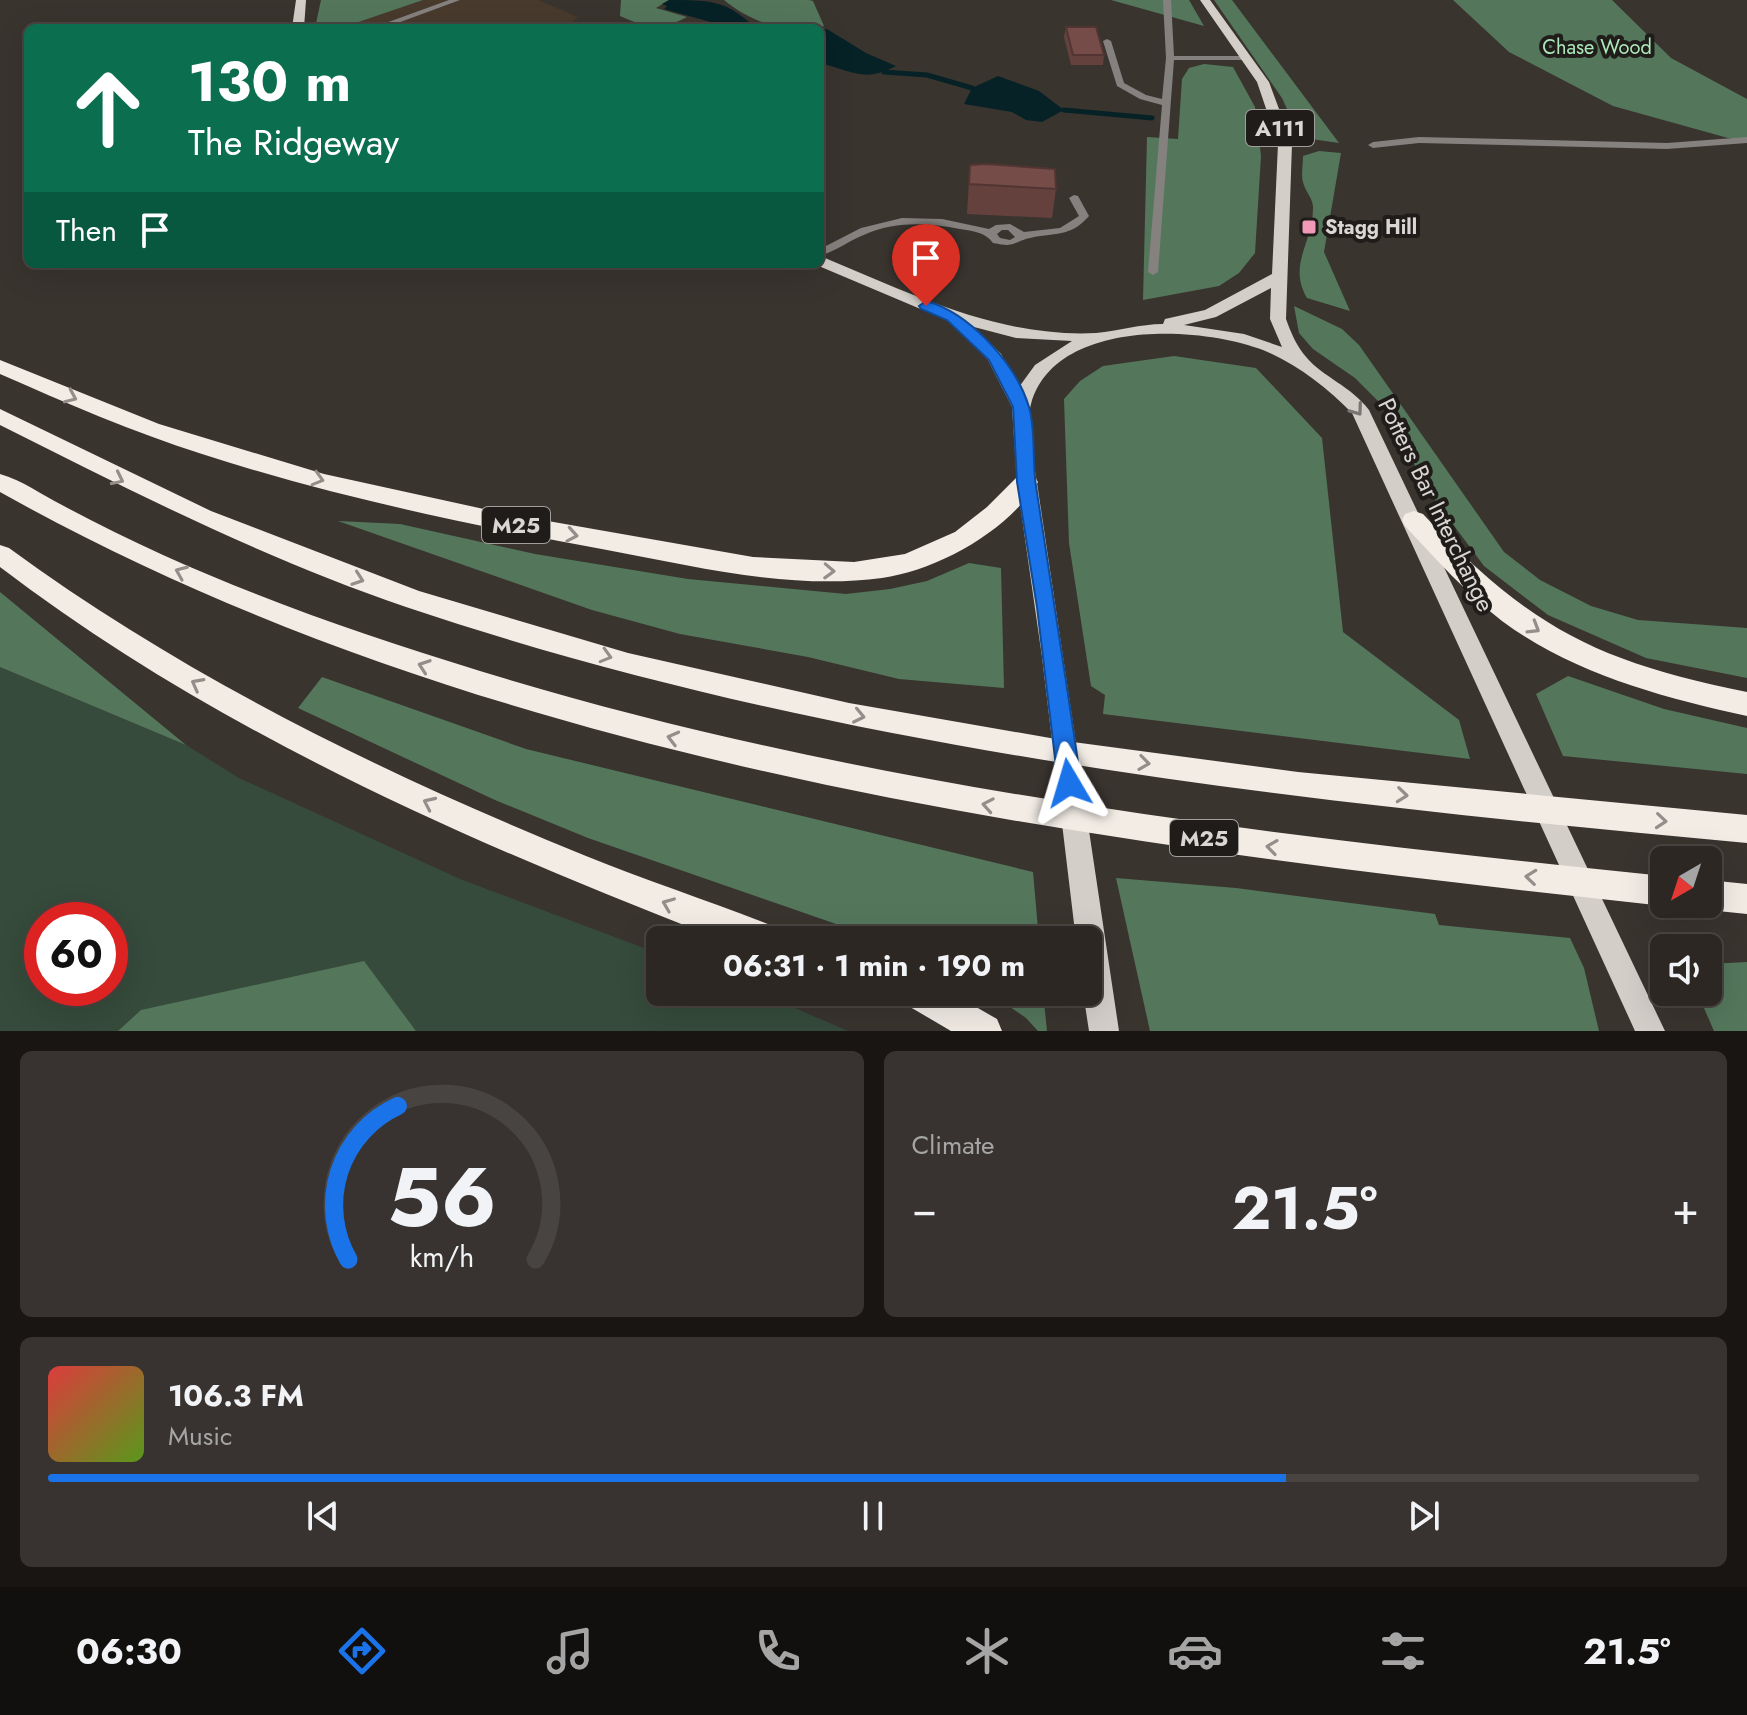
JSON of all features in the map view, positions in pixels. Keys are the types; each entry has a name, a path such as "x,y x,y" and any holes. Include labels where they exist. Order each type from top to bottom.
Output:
{"highway":[{"name":"M25","path":"0,366 153,430 360,491 609,542 778,567 846,571 912,562 960,543 977,531 1026,482"},
{"path":"0,416 53,446 185,510 340,573 526,633 737,690 901,725 1124,761 1426,798 1747,829"},
{"name":"M25","path":"0,482 91,531 165,565 335,635 530,698 749,757 999,807 1177,835 1650,889"},
{"path":"1414,520 1486,593 1539,632 1609,666 1647,680 1747,704"},
{"path":"0,554 40,585 180,675 355,769 497,834 727,926"},
{"path":"1722,896 1747,899"},
{"path":"941,1006 985,1031"}],"main road":[{"path":"298,24 301,0"},
{"name":"A111","path":"1205,0 1263,82 1285,144 1278,319 1285,338 1299,359"},
{"path":"824,263 953,317 1016,333 1098,337"},
{"path":"1144,329 1210,314 1279,277"},
{"path":"953,317 995,358 1021,407 1026,482 1104,1031"},
{"name":"Potters Bar Interchange","path":"1021,407 1031,382 1048,364 1069,349 1098,337 1144,329 1230,334 1267,344 1299,359 1337,386 1360,410 1414,520 1650,1031"}],"lane":[{"path":"387,24 456,0"},
{"path":"1153,272 1170,58 1167,0"},
{"path":"1107,41 1120,84 1143,97 1166,103"},
{"path":"1170,58 1246,58"},
{"path":"1373,145 1419,140 1667,146 1747,140"},
{"path":"824,251 876,224 905,220 955,224 991,233 1005,227 1018,230 1021,235 1062,231 1078,224 1084,216 1074,198"}],"shaded area":[{"path":"423,0 538,0 578,17 569,24 353,24"}],"green space":[{"path":"321,0 423,0 353,24 316,24"},
{"path":"621,0 669,0 656,8 687,17 669,24 642,24 620,16"},
{"path":"724,0 809,0 813,1 823,24 768,24"},
{"path":"1111,0 1189,0 1204,26"},
{"path":"1214,0 1232,0 1339,143 1311,139 1297,131 1282,98"},
{"name":"Chase Wood","path":"1453,0 1612,0 1671,58 1747,99 1747,138 1728,138 1613,106 1509,52"},
{"path":"1204,64 1233,67 1255,107 1261,156 1255,253 1239,273 1219,286 1143,300 1147,137 1178,139 1182,79 1189,68"},
{"path":"1319,151 1341,153 1324,252 1350,311 1307,298 1302,286 1300,263 1310,231 1313,206 1302,179 1303,156"},
{"path":"1294,306 1342,329 1359,345 1504,552 1540,580 1591,606 1638,620 1747,628 1747,678 1646,658 1548,615 1484,566 1426,488 1388,411 1355,378 1313,349 1299,333"},
{"path":"1174,356 1256,368 1322,438 1343,632 1459,720 1470,759 1103,714 1105,695 1091,686 1069,543 1064,399 1080,381 1103,366"},
{"path":"338,521 400,524 535,554 688,579 846,594 927,581 969,563 1001,568 1004,688 899,679 808,657 680,634 592,610"},
{"path":"0,592 186,745 0,667"},
{"path":"0,667 186,745 239,778 460,879 646,949 646,1006 790,1006 848,1031 416,1031 364,962 142,1010 118,1031 0,1031"},
{"path":"1568,676 1664,709 1747,728 1747,774 1563,756 1536,694"},
{"path":"322,677 526,749 1033,872 1038,926 842,926 588,838 495,800 298,708"},
{"path":"1116,878 1236,888 1435,914 1439,925 1570,938 1584,968 1599,1031 1150,1031"},
{"path":"364,961 416,1031 118,1031 141,1010"},
{"path":"1747,962 1747,1031 1714,1031 1703,1006 1722,1006 1722,963"},
{"path":"1009,1006 1044,1006 1047,1031 1038,1031"}],"water":[{"path":"669,0 715,3 734,11 751,24 718,24 664,9 667,6 662,4"},
{"path":"824,29 896,66 867,75 824,64"},
{"path":"998,76 1039,91 1064,110 1042,122 1026,120 1012,112 964,104 972,88"}],"building":[{"path":"1066,27 1096,27 1104,55 1073,55"},
{"path":"970,165 1055,169 1056,189 969,184"}],"waterway":[{"path":"884,72 927,75 972,88"},
{"path":"1064,110 1152,118"}],"place":[{"name":"Stagg Hill","path":"1309,227"}],"route":[{"path":"926,306 953,317 982,344 995,358 1021,407 1026,482 1047,607 1069,783"}]}
